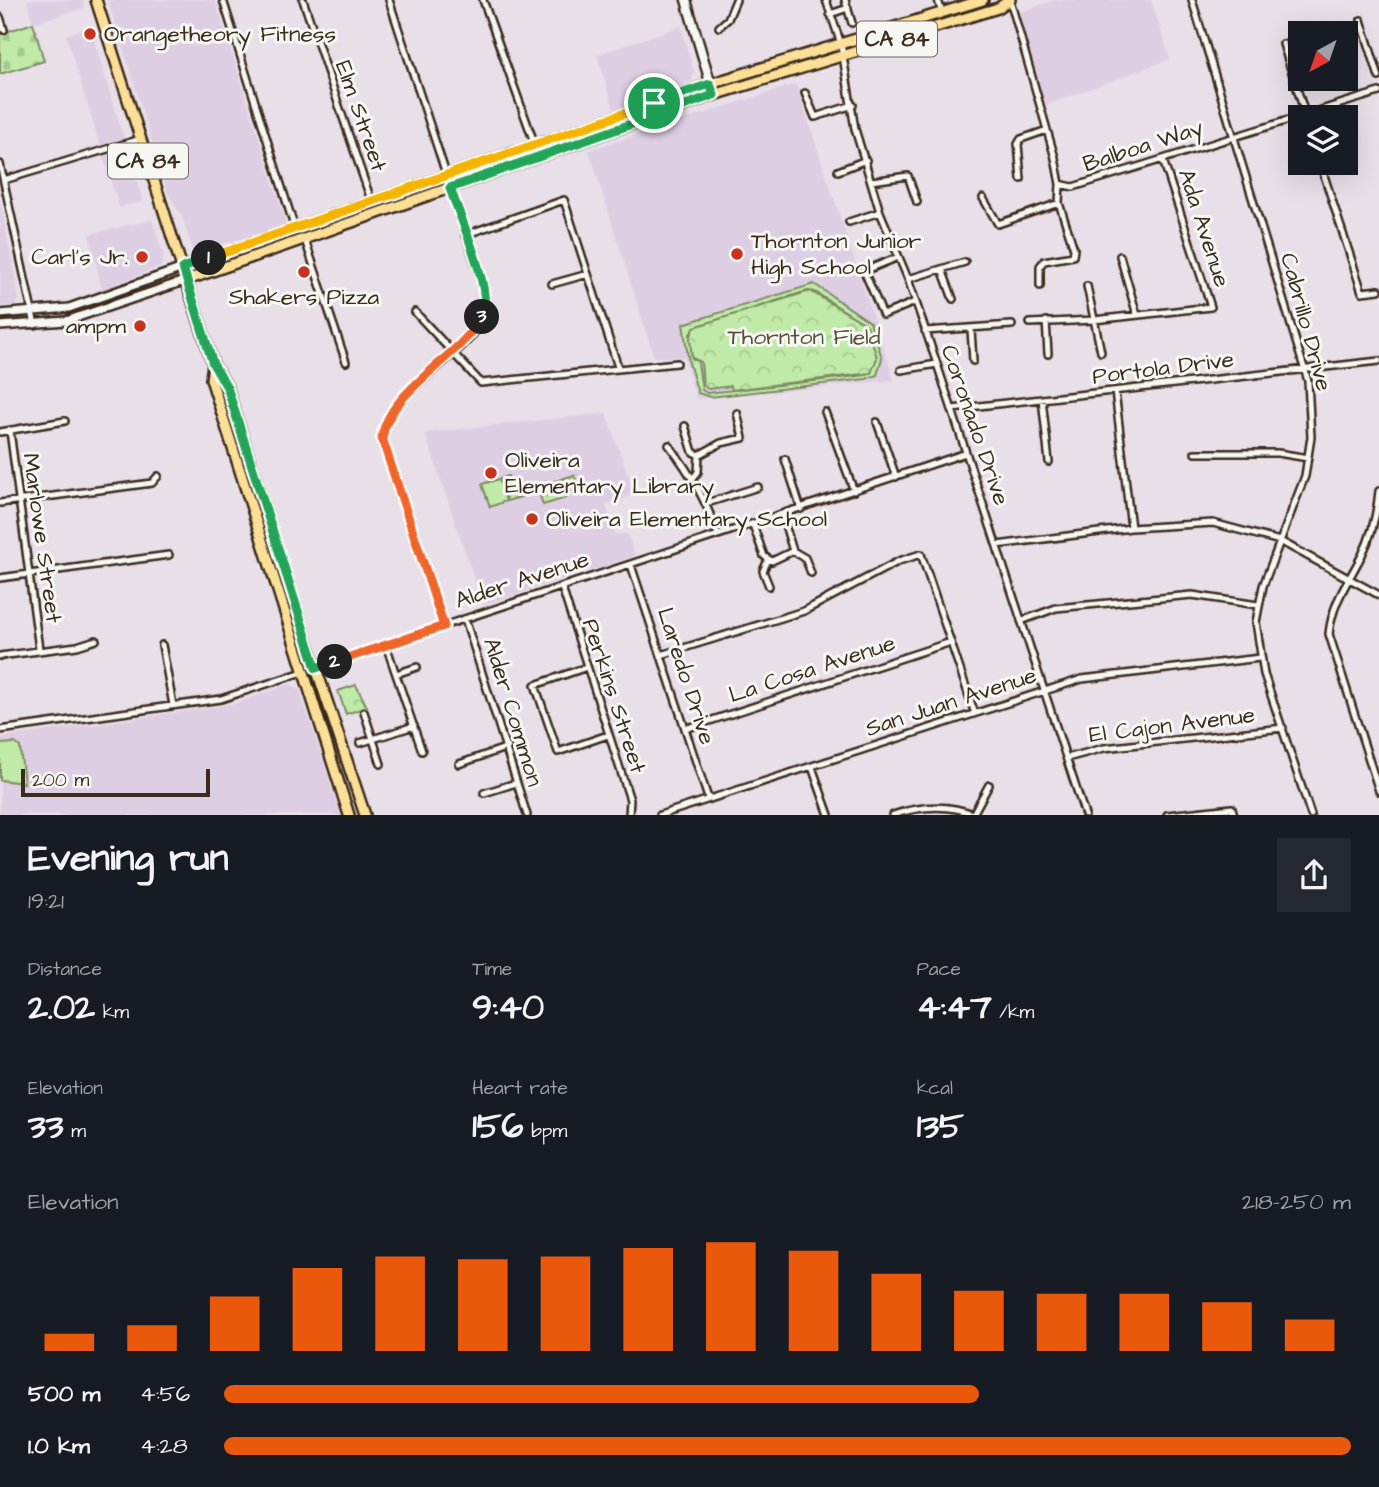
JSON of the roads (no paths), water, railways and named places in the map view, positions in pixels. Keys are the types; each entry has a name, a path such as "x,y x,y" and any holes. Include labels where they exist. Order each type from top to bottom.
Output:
{"main road":[{"name":"CA 84","path":"96,0 187,280 714,95 998,8 1010,0"},
{"path":"686,0 714,95"},
{"name":"CA 84","path":"183,268 710,84 983,0"},
{"path":"187,280 213,364 227,387 365,815"},
{"path":"213,364 211,379 349,815"}],"street":[{"path":"223,0 295,229"},
{"name":"Elm Street","path":"303,0 372,203"},
{"path":"388,0 484,288 486,310 469,339 408,393 394,411 382,438 444,626"},
{"path":"484,0 535,145"},
{"path":"719,27 728,19 736,0"},
{"name":"Coronado Drive","path":"826,0 844,56 855,130 880,212 896,258 908,279 937,364 1085,815"},
{"path":"845,0 852,23"},
{"path":"938,0 942,13"},
{"name":"Balboa Way","path":"1010,0 1048,130 1060,184 1073,187 1288,121"},
{"name":"Cabrillo Drive","path":"1192,0 1306,369 1311,419 1308,458 1300,494 1280,541 1258,605 1256,622 1260,658 1311,815"},
{"path":"830,14 848,8"},
{"path":"0,17 4,30"},
{"path":"1361,20 1379,77"},
{"path":"1283,44 1302,105"},
{"name":"Balboa Way","path":"1339,105 1379,92"},
{"path":"805,93 815,117 853,105"},
{"path":"1021,178 1016,151 1018,144 1021,139 1048,130"},
{"path":"4,180 141,139"},
{"path":"838,172 866,160"},
{"name":"Ada Avenue","path":"1137,315 1211,307 1163,160"},
{"path":"0,164 35,326"},
{"path":"1324,175 1362,292 1379,290"},
{"path":"871,181 908,176 917,202"},
{"path":"1040,286 1040,266 1044,261 1075,254 1059,203 1060,184"},
{"path":"983,198 998,224 1059,203"},
{"path":"465,235 564,200 618,368"},
{"path":"849,222 880,212"},
{"path":"305,240 346,362"},
{"path":"1030,323 1137,315 1120,256"},
{"path":"896,258 864,271 883,315 915,302"},
{"path":"908,279 965,262"},
{"path":"0,314 69,308 183,268"},
{"path":"942,269 953,299"},
{"path":"552,284 588,274"},
{"path":"0,326 35,326 83,317 187,280"},
{"path":"1087,286 1101,352"},
{"path":"415,312 481,383 677,363"},
{"path":"1046,321 1048,354"},
{"path":"925,331 1012,325"},
{"path":"971,329 974,361"},
{"name":"Portola Drive","path":"952,409 1379,361"},
{"path":"901,370 937,364"},
{"path":"1115,391 1131,528"},
{"path":"1042,399 1049,462"},
{"path":"825,412 854,491"},
{"path":"699,455 721,443 743,438 737,413"},
{"path":"0,432 65,421"},
{"path":"877,422 896,477"},
{"path":"685,426 693,452 699,455"},
{"name":"Marlowe Street","path":"10,431 40,649"},
{"path":"669,445 694,477 718,535"},
{"name":"Alder Avenue","path":"0,730 232,696 966,453"},
{"path":"1195,453 1278,453 1308,458"},
{"path":"694,477 698,472 699,455"},
{"path":"785,459 801,509"},
{"path":"0,503 152,483 158,476"},
{"path":"707,503 758,487"},
{"path":"1379,492 1378,515 1363,553 1331,612 1329,634 1379,791"},
{"path":"782,515 793,551 805,558 811,573"},
{"path":"997,544 1131,528 1213,523 1280,541 1379,595"},
{"path":"753,525 768,561"},
{"path":"769,586 763,571 768,561 793,551"},
{"path":"661,655 804,611 899,561 921,554 974,711"},
{"path":"0,578 169,555"},
{"name":"Laredo Drive","path":"631,565 708,798"},
{"name":"Perkins Street","path":"562,588 630,800 629,815"},
{"path":"1021,621 1056,608 1192,595 1258,605"},
{"name":"Alder Common","path":"465,619 508,747 527,815"},
{"path":"0,656 77,646 96,640"},
{"name":"La Cosa Avenue","path":"685,729 951,642"},
{"path":"162,645 173,705"},
{"path":"386,645 422,751"},
{"name":"San Juan Avenue","path":"660,815 812,767 974,711 1082,679 1260,658"},
{"path":"396,674 417,667"},
{"path":"587,667 534,685 558,752 608,735"},
{"path":"364,712 381,764"},
{"path":"360,743 414,726"},
{"name":"El Cajon Avenue","path":"1067,758 1104,748 1283,728"},
{"path":"459,764 508,747"},
{"path":"812,767 829,815"},
{"path":"484,793 516,783"},
{"path":"892,815 915,808 948,807 974,815 989,785"},
{"path":"1167,815 1232,808 1234,815"}],"place":[{"name":"Orangetheory Fitness","path":"90,34"},
{"name":"Thornton Junior High School","path":"737,254"},
{"name":"Carl's Jr.","path":"142,257"},
{"name":"Shakers Pizza","path":"304,272"},
{"name":"ampm","path":"140,326"},
{"name":"Oliveira Elementary Library","path":"491,473"},
{"name":"Oliveira Elementary School","path":"532,519"}],"park label":[{"name":"Thornton Field","path":"804,337"}]}
